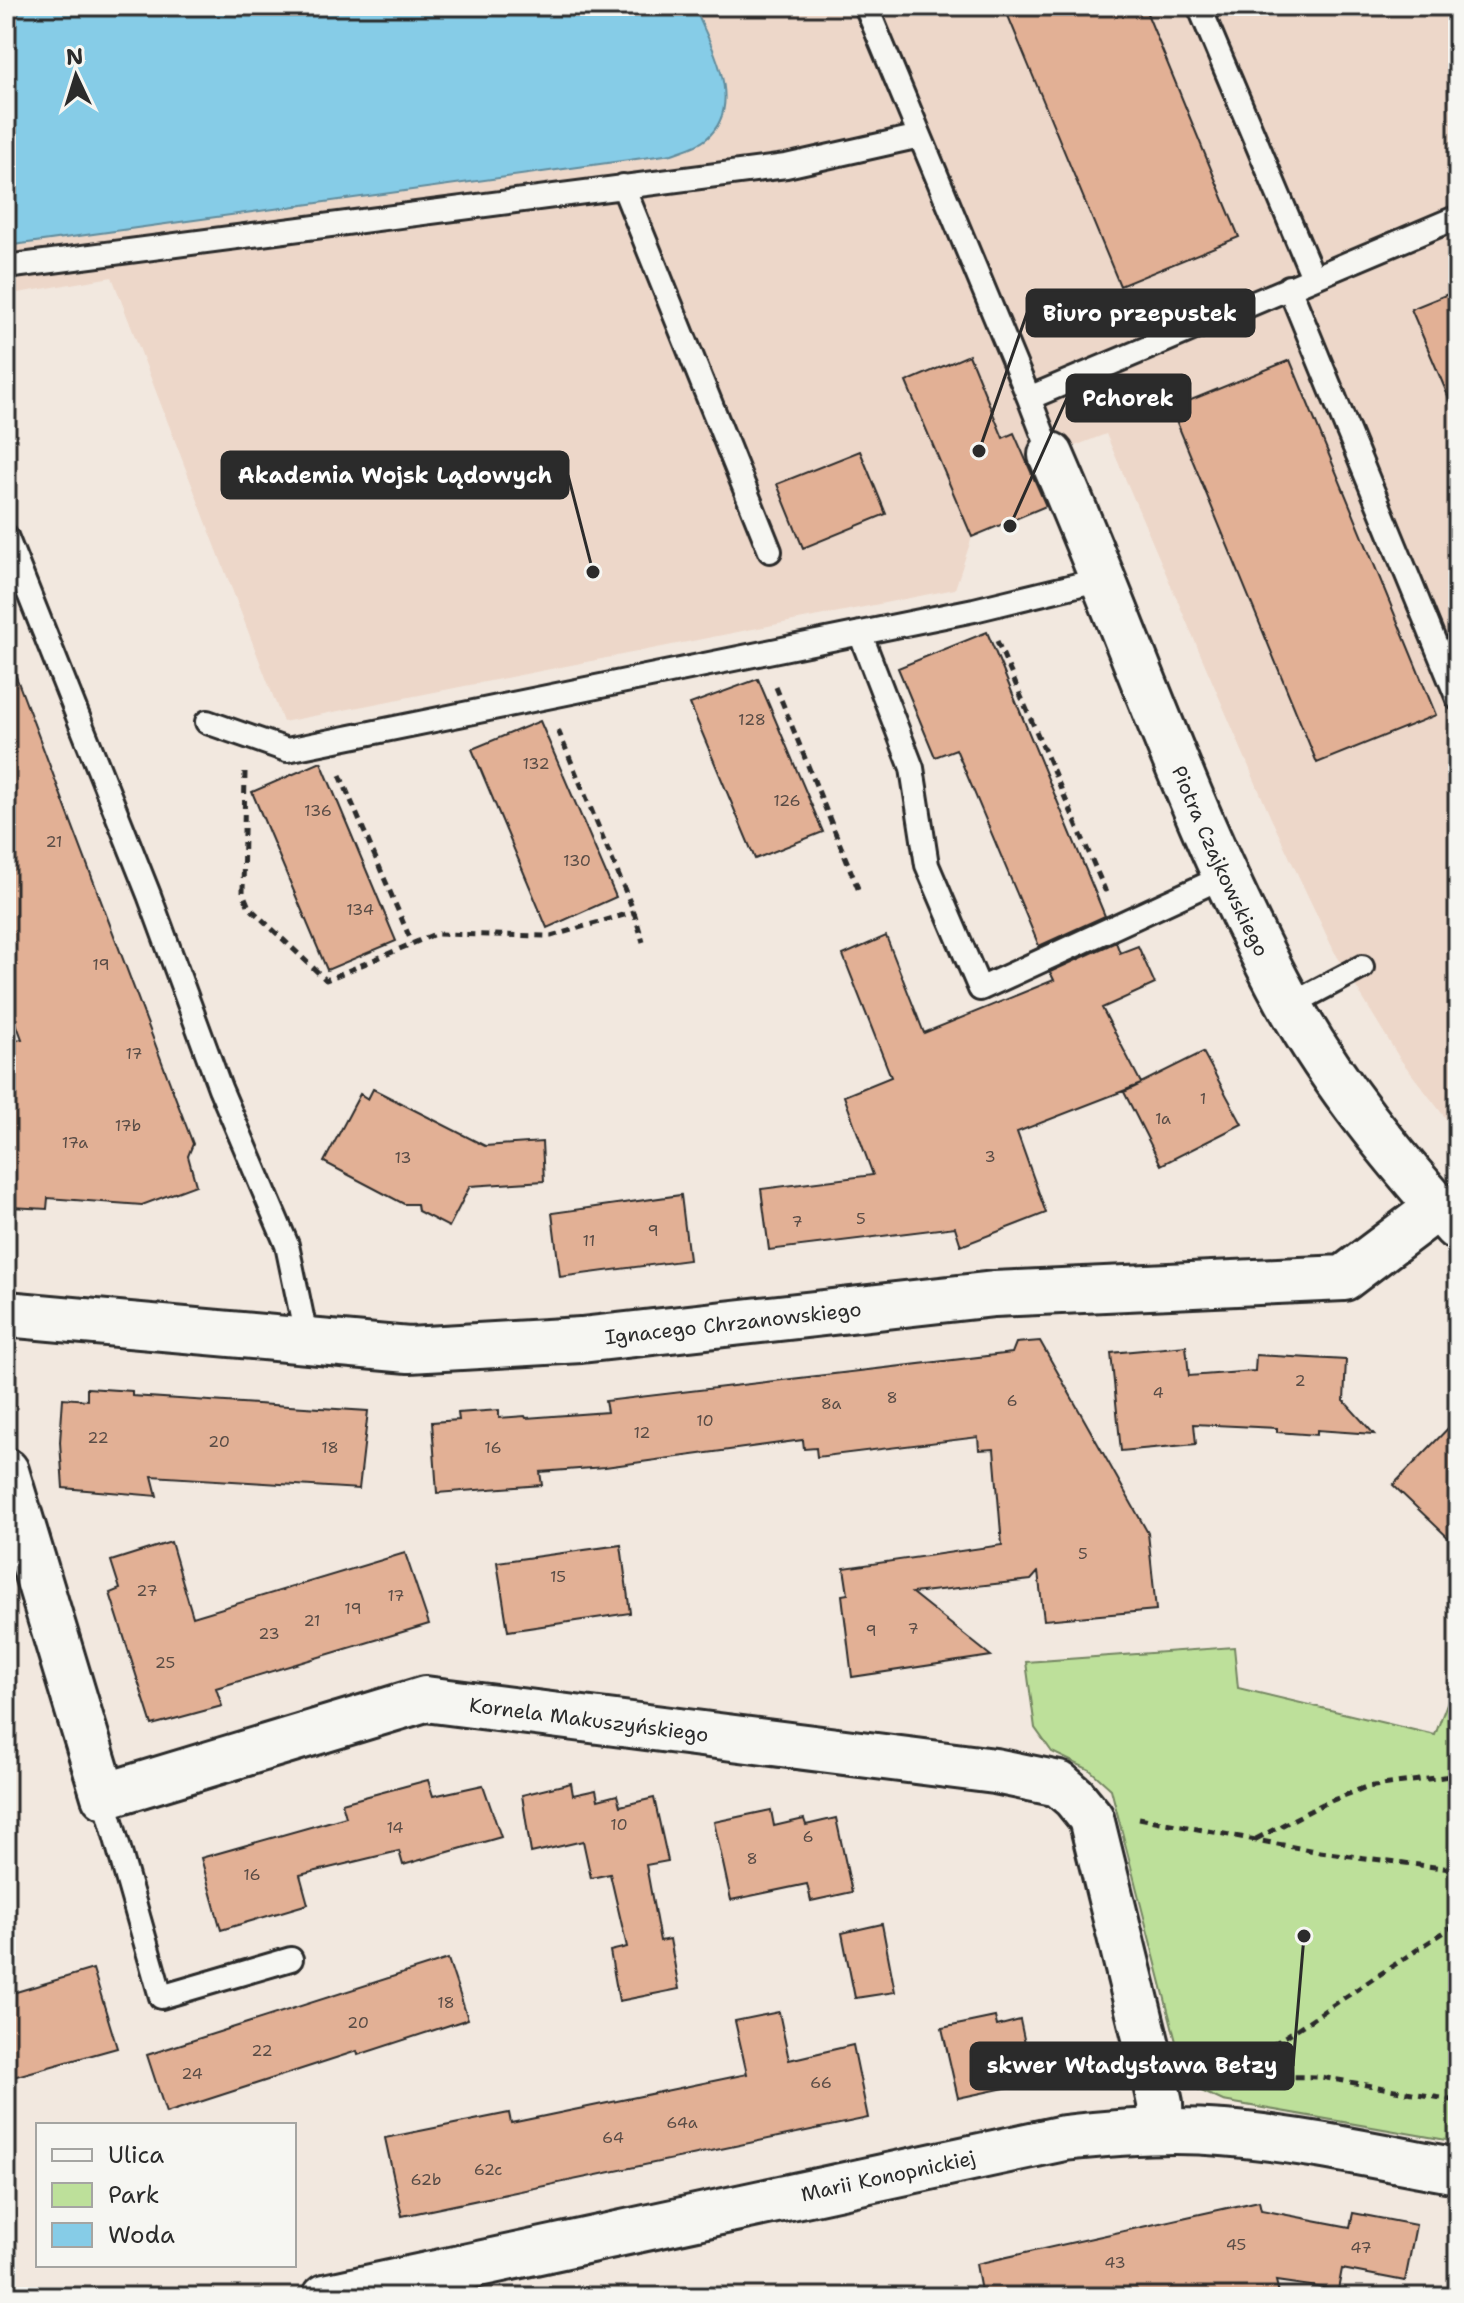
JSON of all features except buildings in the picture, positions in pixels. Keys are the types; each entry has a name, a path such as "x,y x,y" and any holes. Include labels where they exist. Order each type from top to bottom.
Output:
{"street":[{"name":"Piotra Czajkowskiego","path":"1051,455 1181,778 1290,1005 1337,1080 1448,1218"},
{"name":"Ignacego Chrzanowskiego","path":"6,1314 409,1350 534,1343 994,1294 1344,1278 1448,1218"},
{"path":"6,1471 104,1796"},
{"name":"Kornela Makuszyńskiego","path":"104,1796 425,1699 995,1771 1059,1784 1091,1818 1152,2066 1160,2103 1161,2130"},
{"name":"Marii Konopnickiej","path":"325,2297 1064,2138 1161,2130 1271,2138 1458,2171"}],"lane":[{"path":"866,6 1051,455"},
{"path":"1199,6 1313,277"},
{"path":"6,267 786,166 920,136"},
{"path":"623,186 770,551"},
{"path":"1029,398 1458,217"},
{"path":"1289,287 1458,699"},
{"path":"6,536 149,895 220,1088 287,1245 307,1341"},
{"path":"207,722 287,750 1029,599 1102,579"},
{"path":"860,633 912,768 927,865 980,989 1227,875"},
{"path":"1290,1005 1362,967"},
{"path":"104,1796 161,1997 291,1959"}],"path":[{"path":"999,646 1105,890"},
{"path":"764,652 859,891"},
{"path":"547,695 554,722 634,912 643,942"},
{"path":"251,737 245,769 243,893 249,907 326,980 435,934 551,936 634,912"},
{"path":"331,740 336,767 412,943"},
{"path":"1254,1840 1323,1804 1366,1787 1458,1775"},
{"path":"1091,1818 1112,1813 1320,1852 1458,1870"},
{"path":"1222,2087 1243,2076 1274,2044 1458,1923"},
{"path":"1243,2076 1321,2077 1458,2101"}],"shaded area":[{"path":"6,6 1458,6 1458,1134 1400,1059 1334,951 1270,816 1106,434 1028,464 1046,506 972,537 955,589 283,722 112,277 6,295"}],"green space":[{"path":"1234,1647 1238,1688 1435,1735 1458,1674 1458,2142 1223,2101 1199,2090 1182,2065 1111,1789 1090,1770 1052,1752 1035,1728 1026,1662"}],"water":[{"path":"6,6 694,6 716,56 724,92 724,109 718,125 706,139 672,154 6,246"}],"place":[{"name":"Biuro przepustek","path":"979,451"},
{"name":"Pchorek","path":"1010,526"},
{"name":"Akademia Wojsk Lądowych","path":"593,572"},
{"name":"skwer Władysława Bełzy","path":"1304,1936"}]}
